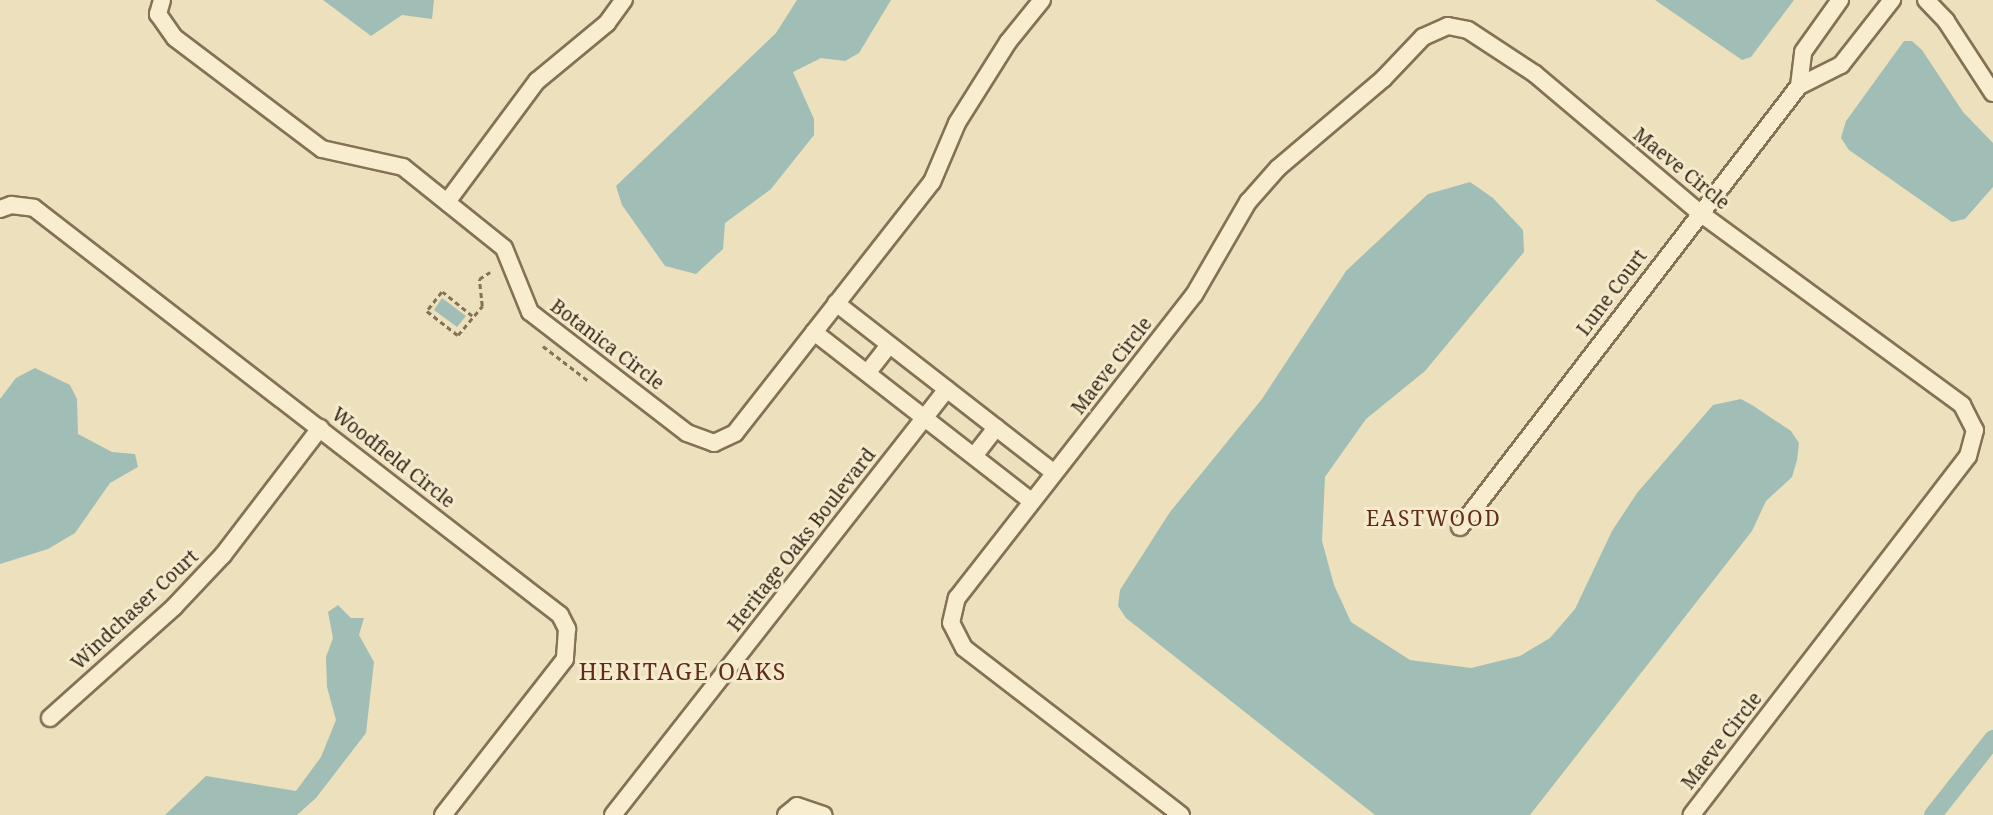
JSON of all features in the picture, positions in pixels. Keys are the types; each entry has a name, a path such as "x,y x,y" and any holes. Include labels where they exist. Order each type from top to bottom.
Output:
{"street":[{"name":"Botanica Circle","path":"162,0 158,14 175,38 322,149 403,167 503,248 530,312 687,433 714,443 735,433 932,182 957,122 1008,42 1042,0"},
{"path":"447,202 537,81 607,23 624,0"},
{"path":"1799,86 1803,52 1840,0"},
{"name":"Lune Court","path":"1460,527 1799,86 1841,65 1892,0"},
{"path":"1926,0 1945,21 1993,93"},
{"name":"Maeve Circle","path":"1181,815 964,648 951,623 957,598 1194,295 1222,240 1278,168 1383,79 1423,37 1448,26 1468,30 1535,74 1700,213 1962,405 1975,430 1968,456 1692,815"},
{"name":"Woodfield Circle","path":"0,209 22,204 34,208 320,428 565,622 565,659 443,815"},
{"path":"836,303 1054,473"},
{"path":"814,332 926,416 1032,502"},
{"path":"868,372 889,345"},
{"name":"Heritage Oaks Boulevard","path":"613,815 947,389"},
{"name":"Windchaser Court","path":"50,718 207,572 320,428"},
{"path":"974,456 996,428"},
{"path":"786,815 797,806 824,815"}],"path":[{"path":"472,316 442,292 427,311 458,335 481,306 480,279 490,272"},
{"path":"543,346 590,382"}],"water":[{"path":"323,0 434,0 432,19 402,15 371,36"},
{"path":"797,0 891,0 859,53 845,61 821,58 793,72 814,119 814,135 771,189 725,223 723,249 696,274 665,266 622,205 616,186 776,33"},
{"path":"1655,0 1794,0 1751,57 1742,60"},
{"path":"1904,41 1912,41 1922,50 1963,112 1993,143 1993,187 1965,219 1952,222 1849,150 1841,138 1846,121"},
{"path":"1470,182 1493,198 1523,230 1524,252 1425,371 1366,419 1325,477 1322,541 1334,585 1351,622 1410,660 1471,668 1520,656 1550,638 1575,609 1612,531 1637,493 1713,405 1741,399 1752,405 1791,431 1799,443 1797,460 1792,477 1766,501 1752,531 1530,815 1375,815 1126,618 1118,606 1120,590 1170,512 1262,399 1346,271 1428,194"},
{"path":"442,298 466,316 457,327 434,310"},
{"path":"35,368 70,385 77,399 78,434 112,452 135,454 138,467 110,483 75,533 48,549 0,564 0,399 16,378"},
{"path":"338,605 351,618 364,618 359,635 374,662 366,733 316,798 297,815 165,815 206,776 296,791 321,757 336,720 327,687 326,657 333,638 328,612"}],"waterway":[{"path":"1933,815 1993,739"}],"district":[{"name":"EASTWOOD","path":"1434,518"},
{"name":"HERITAGE OAKS","path":"683,671"}]}
